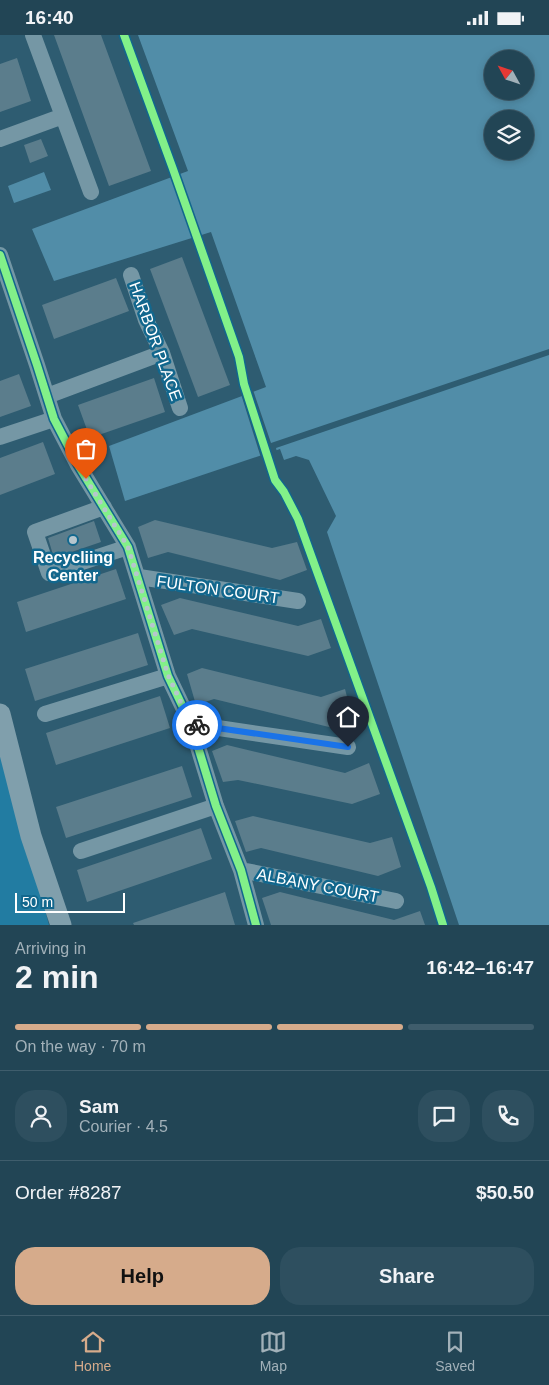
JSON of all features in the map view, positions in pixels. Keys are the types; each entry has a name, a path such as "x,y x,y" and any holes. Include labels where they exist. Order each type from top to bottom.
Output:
{"main road":[{"path":"0,714 31,836 61,925"}],"street":[{"path":"32,35 91,192"},
{"path":"0,139 62,115"},
{"path":"0,255 6,291 47,396 54,419 78,465 128,547 139,577 168,675 191,724 216,806 241,870 256,925"},
{"name":"HARBOR PLACE","path":"131,275 146,320 162,353 180,408"},
{"path":"47,396 162,353"},
{"path":"0,437 54,419"},
{"path":"104,507 35,532 50,573 128,547"},
{"name":"FULTON COURT","path":"139,577 298,601"},
{"path":"45,714 168,675"},
{"path":"191,724 348,747"},
{"path":"81,851 216,806"},
{"name":"ALBANY COURT","path":"241,870 396,901"}],"shaded area":[{"path":"138,35 549,35 549,925 459,925 327,532 336,516 309,460 296,456 284,460 280,449 125,501 109,446 266,387 211,232 54,281 32,229 188,171"},
{"path":"44,172 51,190 14,203 8,186"},
{"path":"0,738 49,925 0,925"}],"pier":[{"path":"549,349 549,355 276,448 277,452 261,458 241,394 253,390 271,443"}],"building":[{"path":"54,35 101,35 151,171 109,186"},
{"path":"17,58 31,101 0,112 0,64"},
{"path":"41,139 48,156 30,163 24,145"},
{"path":"182,257 230,385 198,397 150,269"},
{"path":"116,278 129,311 54,339 42,305"},
{"path":"19,374 31,406 0,417 0,381"},
{"path":"154,378 165,412 90,438 78,405"},
{"path":"43,442 55,474 0,495 0,458"},
{"path":"155,520 272,548 297,542 307,570 280,580 168,552 148,558 138,527"},
{"name":"Recycliing Center","path":"94,521 101,542 54,558 48,538"},
{"path":"116,569 126,599 26,632 17,602"},
{"path":"180,598 298,626 321,619 331,648 308,656 192,629 174,635 161,605"},
{"path":"138,633 148,665 35,701 25,669"},
{"path":"202,668 321,697 345,689 353,720 329,727 214,699 196,705 187,674"},
{"path":"160,696 170,728 56,765 46,733"},
{"path":"227,745 345,773 369,763 380,794 352,804 238,780 223,782 212,751"},
{"path":"182,766 192,797 66,838 56,807"},
{"path":"253,816 370,843 392,837 401,867 378,876 261,848 246,852 235,821"},
{"path":"201,828 212,859 87,902 77,870"},
{"path":"225,892 235,925 134,925 133,923"},
{"path":"280,892 394,920 420,911 425,925 271,925 262,898"}],"cycle path":[{"path":"124,35 239,357 244,384 275,480 284,492 298,519 443,925"},
{"path":"0,255 54,419 78,465 128,547 168,676 191,724 216,806 241,870 256,925"}],"way so far":[{"path":"86,479 128,547 139,577 168,675 191,724 197,725"}],"place":[{"name":"Recycliing Center","path":"73,540"}],"route":[{"path":"197,725 348,747"}]}
